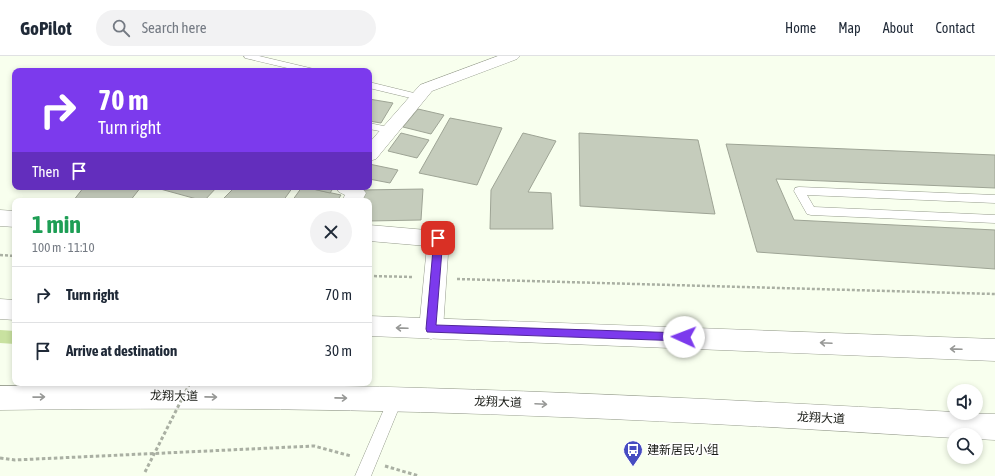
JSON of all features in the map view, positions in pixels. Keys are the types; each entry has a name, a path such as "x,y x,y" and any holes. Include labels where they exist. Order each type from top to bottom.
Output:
{"main road":[{"path":"372,151 426,88 512,56"},
{"path":"351,190 356,193 354,198"},
{"path":"0,218 12,219"},
{"path":"372,233 438,238 431,329"},
{"path":"0,309 12,310"},
{"path":"372,326 724,338 995,350"},
{"name":"龙翔大道","path":"0,398 110,396 396,398 995,427"}],"lane":[{"path":"248,56 298,68"},
{"path":"372,86 419,96"},
{"path":"372,127 390,130"},
{"path":"995,199 799,191 810,211 995,219"},
{"path":"363,476 396,398"}],"path":[{"path":"0,255 12,256"},
{"path":"372,276 995,294"},
{"path":"145,472 188,386"},
{"path":"0,458 15,460 314,446 359,459"},
{"path":"382,465 419,476"}],"green space":[{"path":"0,330 12,331 12,344 0,343"}],"building":[{"path":"372,100 393,103 381,123 372,122"},
{"path":"418,109 444,115 431,134 403,127"},
{"path":"450,118 502,128 477,185 419,173"},
{"path":"401,133 429,140 417,158 388,151"},
{"path":"523,133 556,141 528,192 551,193 553,229 490,229 491,190"},
{"path":"579,133 698,140 715,214 580,206"},
{"path":"726,144 995,155 995,188 776,179 794,220 995,230 995,269 757,252"},
{"path":"372,165 398,170 390,183 372,180"},
{"path":"423,189 421,220 372,221 372,198 361,198 362,190"},
{"path":"82,190 139,190 132,198 75,198"},
{"path":"164,190 214,190 207,198 193,198"},
{"path":"232,190 291,190 285,198 224,198"},
{"path":"300,190 318,190 341,195 339,198 294,198"},
{"path":"317,190 332,190 330,193"}],"place":[{"name":"建新居民小组","path":"633,467"}],"route":[{"path":"438,238 431,329 684,337"}]}
